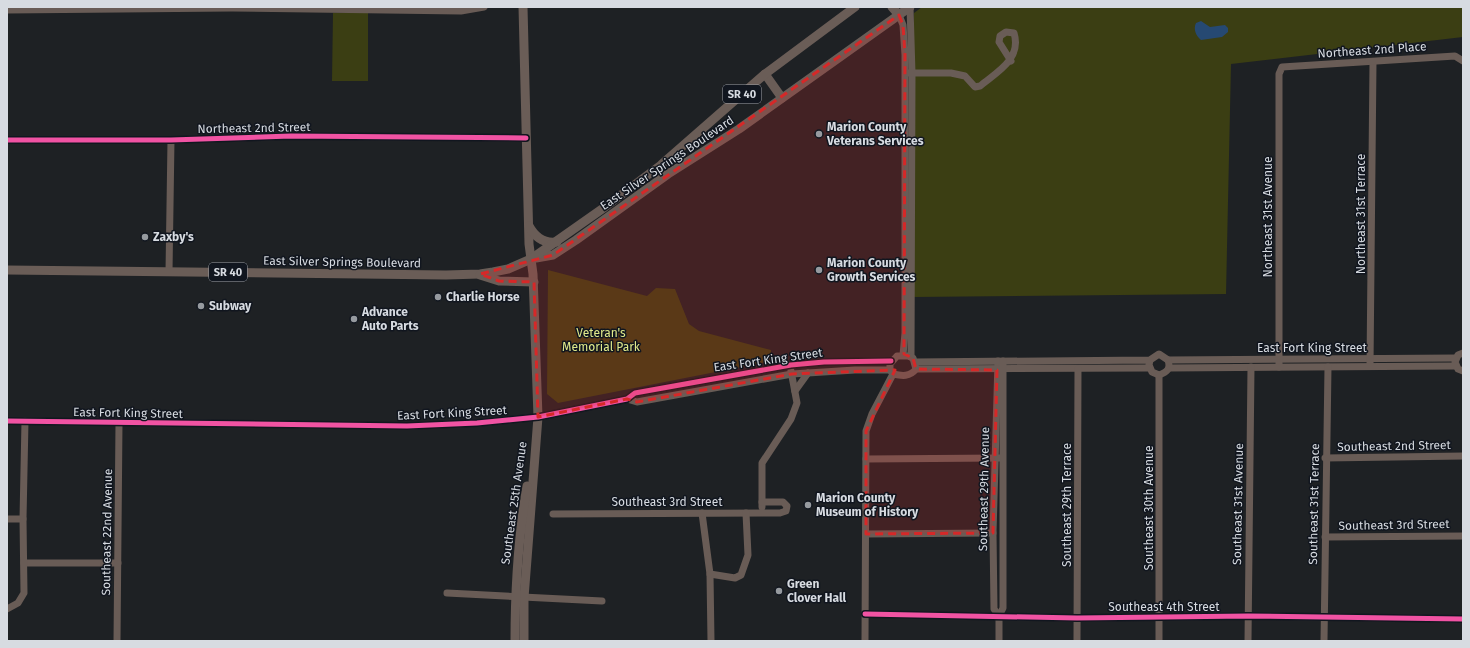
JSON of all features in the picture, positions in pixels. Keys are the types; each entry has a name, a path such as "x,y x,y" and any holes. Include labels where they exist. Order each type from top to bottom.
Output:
{"main road":[{"name":"Southeast 25th Avenue","path":"515,641 538,417 534,282 528,224 523,7"},
{"name":"East Silver Springs Boulevard","path":"531,259 558,241 661,165 765,74 855,7"},
{"path":"892,7 899,15"},
{"name":"East Silver Springs Boulevard","path":"7,270 480,274 508,268 531,259 552,255 564,248 668,174 728,136 910,7"},
{"path":"765,74 782,98"},
{"path":"528,224 536,237 544,241 558,241"},
{"path":"480,274 498,281 534,282"},
{"name":"Southeast 25th Avenue","path":"519,598 524,641"}],"street":[{"path":"7,10 48,8 232,8 461,11 484,7"},
{"path":"903,355 905,333 910,7"},
{"path":"892,372 906,376 912,374 914,363 908,73 903,25 899,15"},
{"name":"Northeast 2nd Place","path":"1282,67 1373,62 1393,58 1455,56 1462,60"},
{"path":"908,73 951,73 965,76 975,87 980,86 1011,61"},
{"name":"Northeast 31st Terrace","path":"1370,362 1373,62"},
{"name":"Northeast 31st Avenue","path":"1279,363 1279,74 1282,67"},
{"name":"Northeast 2nd Street","path":"7,140 171,140 291,136 526,138"},
{"path":"169,272 171,140"},
{"path":"1463,353 1456,358 1456,366 1463,371"},
{"name":"East Fort King Street","path":"914,363 1150,360 1159,354 1168,360 1279,363 1370,362 1456,358"},
{"path":"865,641 866,431 872,414 892,372 891,361 897,356 903,355 914,363 1000,370 1149,368 1152,372 1160,375 1167,372 1169,368 1168,360"},
{"path":"1149,368 1150,360"},
{"name":"East Fort King Street","path":"7,421 407,426 477,423 538,417 626,399 635,393 791,365 824,362 891,361"},
{"name":"Southeast 29th Avenue","path":"999,641 999,616 1003,608 1000,361"},
{"name":"East Fort King Street","path":"1169,368 1250,367 1279,363 1328,367 1370,362 1456,366"},
{"path":"762,513 762,463 791,419 797,403 791,365"},
{"name":"Southeast 31st Avenue","path":"1248,641 1250,367"},
{"name":"Southeast 31st Terrace","path":"1324,641 1325,458 1328,367"},
{"name":"Southeast 29th Terrace","path":"1077,641 1078,369"},
{"path":"879,370 884,375 886,387"},
{"name":"East Fort King Street","path":"626,399 637,402 792,374 879,370 892,372"},
{"path":"795,391 808,373"},
{"name":"Southeast 30th Avenue","path":"1159,641 1160,375"},
{"path":"772,377 791,384 795,391"},
{"path":"7,609 18,603 24,593 23,519 25,421"},
{"name":"Southeast 22nd Avenue","path":"117,641 119,423"},
{"name":"Southeast 2nd Street","path":"1325,458 1463,456"},
{"path":"866,459 1000,458"},
{"name":"Southeast 29th Avenue","path":"999,616 994,609 993,533 1000,458"},
{"name":"Southeast 3rd Street","path":"553,514 780,513 786,511 787,506 783,502 762,502"},
{"path":"702,513 710,574 711,641"},
{"path":"710,574 735,578 741,575 748,555 746,513"},
{"path":"7,519 23,519"},
{"path":"866,534 993,533"},
{"name":"Southeast 3rd Street","path":"1325,537 1463,536"},
{"path":"24,563 118,563"},
{"path":"447,593 519,598 602,601"},
{"name":"Southeast 4th Street","path":"866,614 1077,618 1248,616 1463,619"}],"highlighted area":[{"path":"899,15 903,25 905,55 904,354 913,358 916,369 997,370 993,533 866,534 866,431 895,370 792,374 637,402 627,399 538,417 534,282 499,281 480,274 553,255"}],"green space":[{"path":"922,7 1463,7 1463,37 1231,64 1226,294 913,297 914,13"},
{"path":"333,13 368,13 368,81 332,81"},
{"name":"Veteran's Memorial Park","path":"548,270 647,296 656,288 675,289 689,324 699,331 771,350 771,358 767,362 558,403 547,394"}],"water":[{"path":"1201,21 1210,27 1225,25 1228,28 1228,32 1222,37 1201,40 1196,34 1195,28 1196,23"}],"cycle path":[{"path":"7,140 171,140 291,136 526,138"},
{"path":"7,421 407,426 477,423 538,417 627,399 635,393 791,365 824,362 891,361"},
{"path":"865,614 1077,618 1248,616 1463,619"}],"place":[{"name":"Marion County Veterans Services","path":"819,134"},
{"name":"Zaxby's","path":"145,237"},
{"name":"Marion County Growth Services","path":"819,270"},
{"name":"Charlie Horse","path":"438,297"},
{"name":"Subway","path":"201,306"},
{"name":"Advance Auto Parts","path":"354,319"},
{"name":"Marion County Museum of History","path":"808,505"},
{"name":"Green Clover Hall","path":"779,591"}]}
